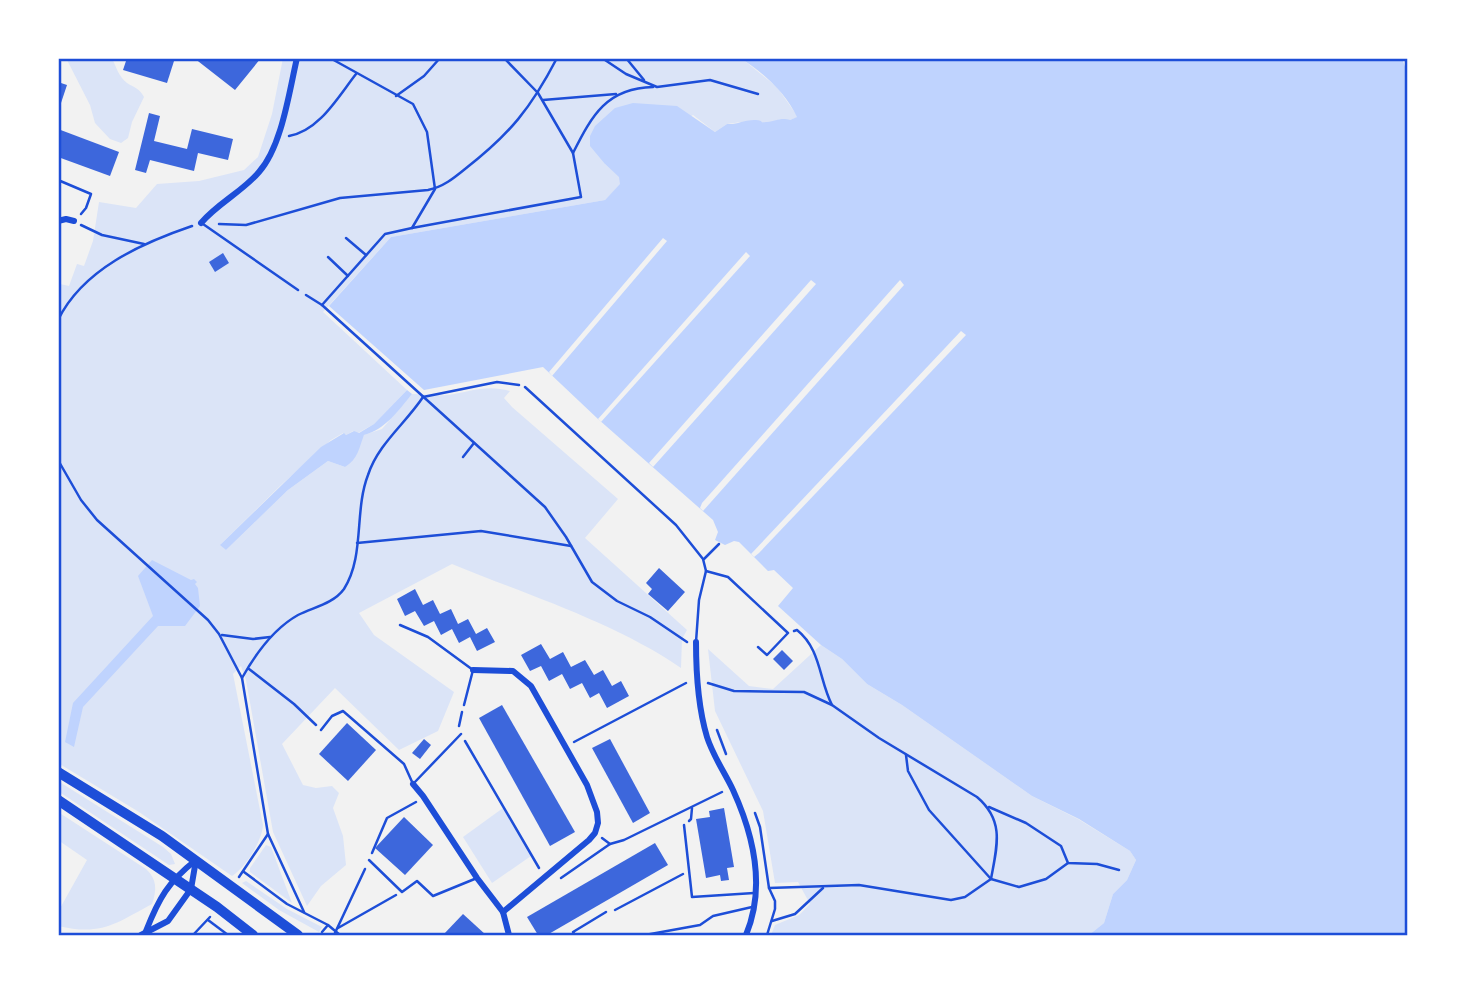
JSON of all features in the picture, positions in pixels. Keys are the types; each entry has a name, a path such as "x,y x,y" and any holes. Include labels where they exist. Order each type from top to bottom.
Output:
{"main road":[{"path":"58,772 162,836 298,935"},
{"path":"58,800 191,889 253,935"}],"street":[{"path":"201,223 211,211 258,173 270,156 297,58"},
{"path":"58,221 74,220"},
{"path":"696,642 697,682 708,740 747,824 755,861 757,893 746,935"},
{"path":"473,670 513,671 524,678 587,785 597,812 595,833 503,912"},
{"path":"413,784 503,912 509,935"},
{"path":"144,933 174,878 195,860"},
{"path":"144,933 167,921 191,889 195,860"}],"lane":[{"path":"201,223 298,290"},
{"path":"525,387 676,525 703,559 706,570 699,600 696,642"},
{"path":"703,559 719,544"},
{"path":"706,570 728,577 788,633 766,655 758,647"},
{"path":"400,625 428,637 473,670 464,705"},
{"path":"321,730 332,716 343,711 404,764 413,784 461,734"},
{"path":"684,825 692,897 757,893"},
{"path":"369,860 402,892 417,881 433,896 477,878"},
{"path":"645,935 700,925 713,916 755,907"},
{"path":"575,935 573,932 606,912"}],"path":[{"path":"330,58 413,104 428,132 435,189 412,228"},
{"path":"396,96 424,76 440,58"},
{"path":"322,305 385,234 581,197 573,153 538,93 504,58"},
{"path":"58,317 83,287 101,271 144,244 201,223 246,225 340,198 435,189 454,178 497,144 538,93 557,58"},
{"path":"603,58 626,74 657,87"},
{"path":"626,58 644,80"},
{"path":"276,138 303,134 321,117 356,74"},
{"path":"543,100 618,94 635,87 710,80 758,94"},
{"path":"573,153 590,119 618,94"},
{"path":"58,180 91,194 86,208 74,220 102,236 144,244"},
{"path":"346,238 366,256"},
{"path":"328,257 348,276"},
{"path":"298,290 322,305 545,507 586,574 600,589 650,617 687,642"},
{"path":"242,678 270,637 298,616 329,602 343,589 354,566 368,472 386,443 423,397 497,382 525,387"},
{"path":"464,457 474,443"},
{"path":"58,460 86,507 219,634 242,678 268,834 304,912"},
{"path":"357,542 481,531 571,546"},
{"path":"788,633 797,631 812,647 832,705"},
{"path":"219,634 253,639 270,637"},
{"path":"248,668 294,704 321,730"},
{"path":"706,682 734,691 804,692 832,705 989,807 1026,823 1061,846 1068,863"},
{"path":"565,747 687,683"},
{"path":"464,705 459,727 461,734 544,877"},
{"path":"906,755 908,771 929,810 991,879 1019,887 1046,879 1068,863 1097,864 1119,870"},
{"path":"559,880 610,844 624,840 732,787"},
{"path":"769,888 859,885 951,900 965,897 991,879 998,830 989,807"},
{"path":"595,833 610,844"},
{"path":"243,871 287,904 328,925 340,935"},
{"path":"606,912 620,909 689,871"},
{"path":"772,921 795,914 825,887"},
{"path":"338,928 402,892"},
{"path":"208,920 228,935"},
{"path":"322,932 328,925"}],"shaded area":[{"path":"66,58 112,58 122,78 144,97 128,138 121,143 110,139 95,123 90,105"},
{"path":"283,58 741,58 777,87 798,117 764,123 755,120 727,124 715,132 693,115 605,164 620,177 621,184 605,200 391,237 323,312 407,390 374,424 358,433 343,433 331,440 221,544 226,550 288,490 328,461 345,467 364,435 382,429 412,394 443,395 485,388 501,389 510,391 504,398 512,407 618,499 585,538 687,630 682,639 681,668 599,623 452,564 359,613 374,635 454,692 438,731 399,750 335,688 282,744 303,785 316,788 332,786 339,793 333,808 343,836 346,865 321,886 307,906 273,832 246,680 241,666 233,674 263,825 252,853 232,876 139,812 58,763 58,288 60,284 69,286 77,264 84,266 93,241 99,202 136,208 157,184 199,181 244,170 258,157 272,114"},
{"path":"821,645 842,659 867,684 902,705 1032,796 1078,819 1130,851 1136,860 1127,880 1113,894 1104,923 1089,935 771,935 775,925 799,915 810,904 798,882 775,883 763,811 715,711 708,649 749,686 773,689"},
{"path":"58,781 163,847 171,854 175,864 169,865 58,791"},
{"path":"503,808 531,856 492,883 463,837"},
{"path":"58,812 146,869 155,885 152,904 97,929 58,926 58,912 87,860 58,840"},
{"path":"266,845 271,847 292,903 250,872"},
{"path":"246,881 287,909 322,927 319,932 279,910 242,883"}],"water":[{"path":"740,58 1402,58 1407,73 1407,935 1089,935 1104,923 1113,894 1127,880 1136,860 1130,851 1079,819 1032,796 902,705 867,684 842,659 821,645 778,606 793,588 774,570 768,571 739,542 725,545 715,540 718,532 713,520 543,367 424,390 329,306 391,237 605,200 620,184 619,177 590,146 590,136 595,126 615,108 633,103 677,106 715,132 727,124 752,120 790,120 797,117 773,84"},
{"path":"407,390 412,394 385,424 364,435 358,453 349,464 345,467 328,461 288,490 226,550 220,545 321,447 344,433 359,433 374,424"},
{"path":"152,560 191,580 194,579 197,582 195,584 200,606 185,626 158,626 83,707 74,747 65,742 73,703 153,616 138,576"}],"pier":[{"path":"663,238 667,241 552,376 549,372"},
{"path":"746,252 750,256 601,422 598,419"},
{"path":"811,280 816,284 653,467 649,463"},
{"path":"900,280 904,285 703,511 700,508 702,503"},
{"path":"961,331 966,335 754,557 751,554"}],"building":[{"path":"127,58 163,58 174,61 167,83 123,70"},
{"path":"194,58 229,59 261,58 235,90"},
{"path":"58,82 67,85 58,112"},
{"path":"149,113 160,116 154,141 187,149 192,129 233,139 228,160 198,153 194,171 150,160 146,173 135,170"},
{"path":"58,129 119,152 110,176 58,157"},
{"path":"223,253 229,263 215,272 209,262"},
{"path":"659,568 685,592 668,611 648,594 652,589 646,583"},
{"path":"415,589 423,605 433,600 440,614 451,609 458,624 468,619 476,634 487,628 495,642 477,651 470,637 459,643 452,629 441,635 434,621 424,626 415,611 405,616 397,599"},
{"path":"541,644 550,659 563,652 571,667 585,660 594,675 603,670 612,686 621,681 629,696 607,708 599,693 590,698 582,683 570,689 562,674 549,681 541,666 530,671 521,655"},
{"path":"782,650 793,661 784,670 773,659"},
{"path":"502,705 575,832 550,846 479,718"},
{"path":"347,723 376,750 348,781 319,754"},
{"path":"424,739 431,745 420,759 412,753"},
{"path":"610,739 650,813 633,823 592,748"},
{"path":"724,808 734,867 727,868 729,880 721,881 720,875 706,878 696,819 710,817 709,811"},
{"path":"404,817 433,845 405,875 375,848"},
{"path":"655,843 668,865 547,935 538,935 527,917"},
{"path":"463,914 486,935 443,935"}]}
